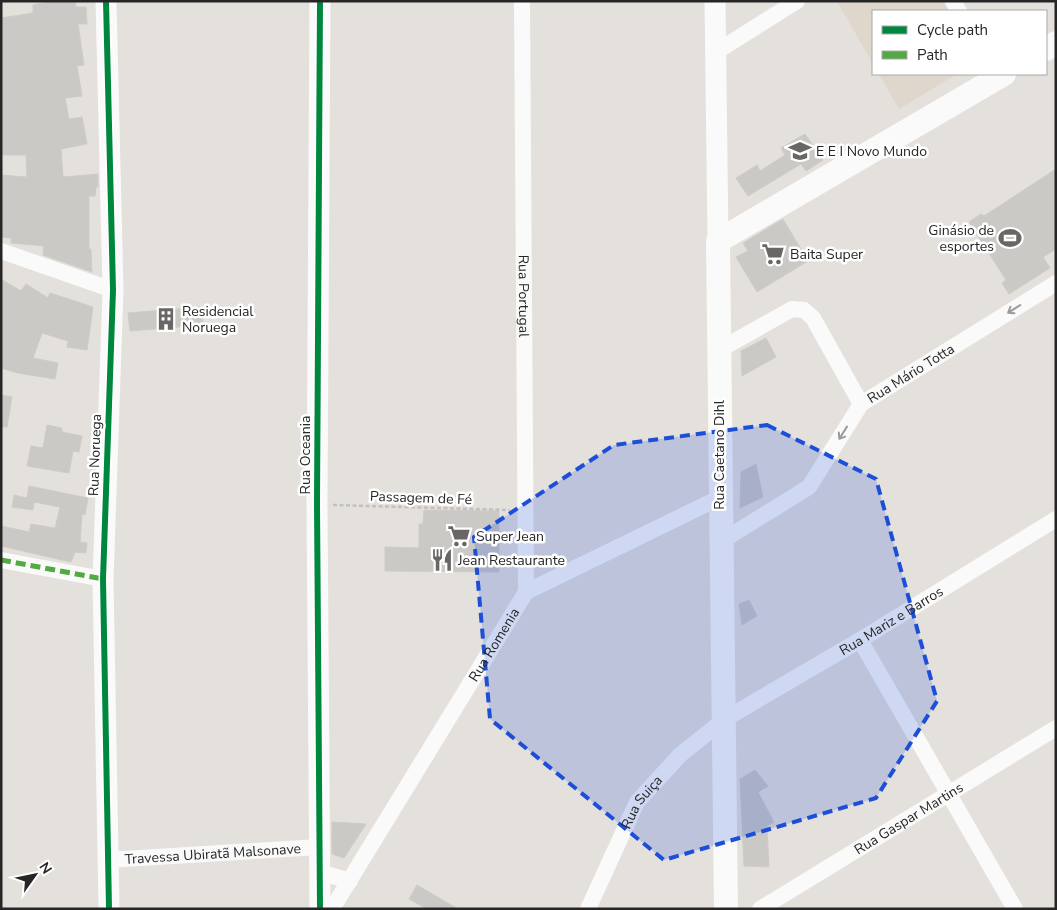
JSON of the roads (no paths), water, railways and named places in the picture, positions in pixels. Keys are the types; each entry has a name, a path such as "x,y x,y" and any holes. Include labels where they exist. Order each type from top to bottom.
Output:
{"main road":[{"path":"718,241 999,75"},
{"name":"Rua Caetano Dihl","path":"718,241 720,542 725,719 726,909"}],"street":[{"name":"Rua Noruega","path":"106,1 113,290 104,579 108,909"},
{"name":"Rua Oceania","path":"320,1 317,504 320,909"},
{"name":"Rua Portugal","path":"522,1 526,592"},
{"name":"Rua Caetano Dihl","path":"715,1 718,241"},
{"path":"716,52 797,1"},
{"path":"1,251 113,290"},
{"name":"Rua Mário Totta","path":"720,542 809,488 861,404 1056,283"},
{"path":"719,350 792,309 804,310 813,318 861,404"},
{"name":"Rua Romenia","path":"332,909 526,592 720,498"},
{"name":"Rua Mariz e Barros","path":"725,719 860,640 1056,519"},
{"path":"1,560 104,579"},
{"path":"860,640 1015,909"},
{"name":"Rua Suiça","path":"588,909 637,802 680,755 725,719"},
{"name":"Rua Gaspar Martins","path":"760,909 1056,728"},
{"name":"Travessa Ubiratã Malsonave","path":"107,860 319,847"},
{"path":"319,872 350,881"}],"place":[{"name":"E E I Novo Mundo","path":"800,151"},
{"name":"Ginásio de esportes","path":"1010,238"},
{"name":"Baita Super","path":"773,254"},
{"name":"Residencial Noruega","path":"166,319"},
{"name":"Super Jean","path":"459,536"},
{"name":"Jean Restaurante","path":"442,560"}]}
